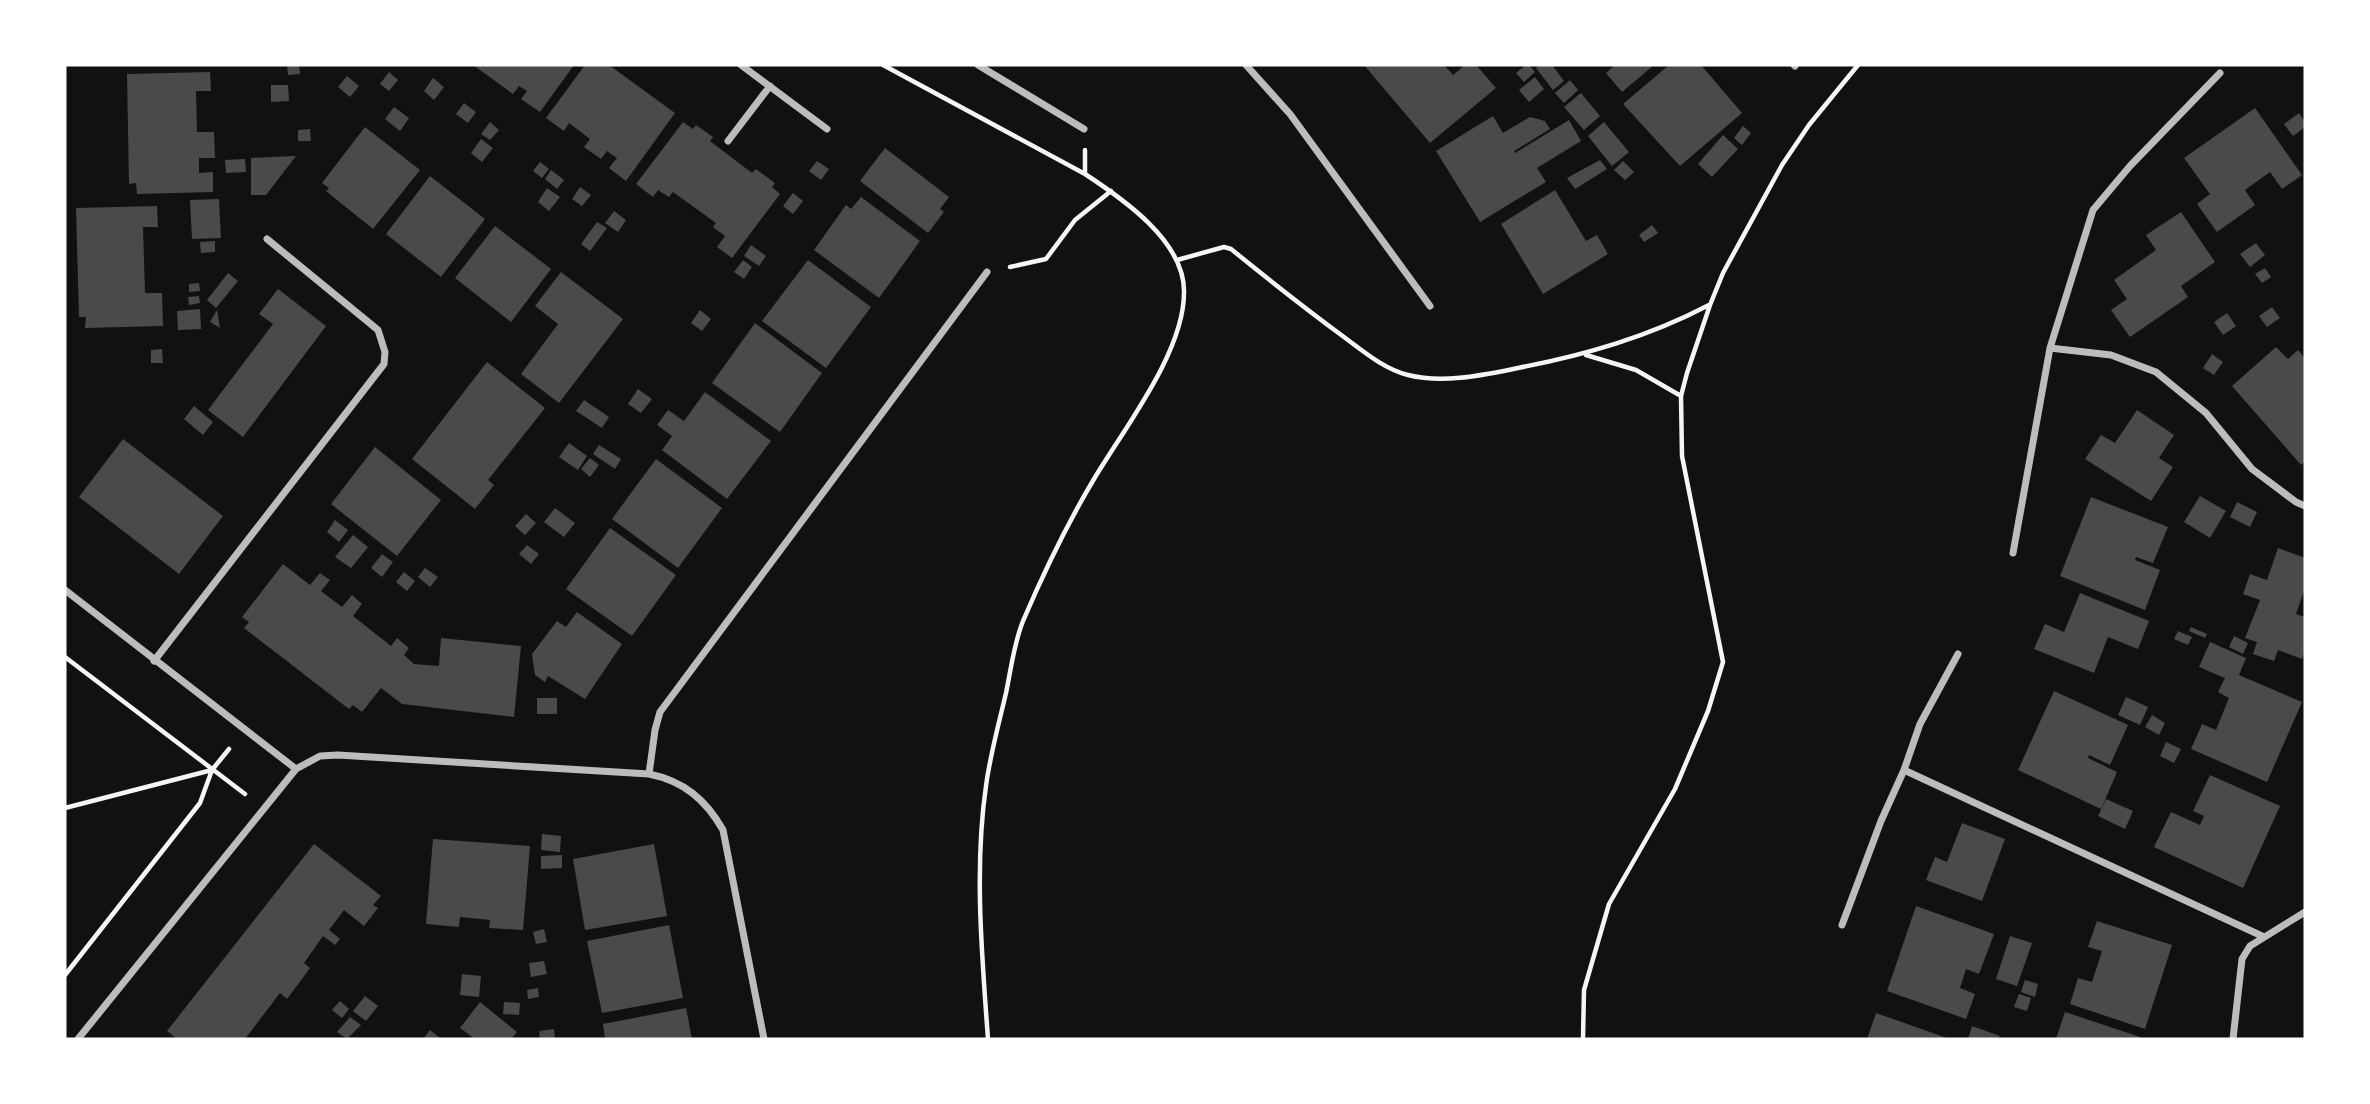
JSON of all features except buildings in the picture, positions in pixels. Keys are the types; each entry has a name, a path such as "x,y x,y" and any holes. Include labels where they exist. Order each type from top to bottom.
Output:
{"street":[{"path":"741,65 827,129"},
{"path":"978,65 1084,129"},
{"path":"1246,65 1290,114 1430,306"},
{"path":"2013,553 2050,348 2093,210 2130,166 2220,73"},
{"path":"728,141 770,86"},
{"path":"154,660 384,364 386,352 378,330 267,239"},
{"path":"649,774 660,712 987,272"},
{"path":"2050,348 2111,355 2156,372 2206,413 2252,469 2305,506"},
{"path":"65,590 296,769"},
{"path":"1842,925 1920,724 1958,654"},
{"path":"78,1039 296,769 320,756 338,755 649,774 667,778 692,791 706,803 723,830 764,1039"},
{"path":"1904,770 2262,936"},
{"path":"2233,1039 2242,959 2249,946 2305,912"}],"path":[{"path":"883,65 1085,174 1111,191 1160,235 1177,260 1184,287 1183,312 1177,335 1123,436 1095,478 1059,543 1022,625 986,785 981,841 988,1039"},
{"path":"1583,1039 1584,990 1609,904 1675,789 1708,711 1723,662 1682,456 1681,397 1710,304 1723,273 1782,165 1809,125 1858,65"},
{"path":"1084,129 1085,174"},
{"path":"987,272 1046,259 1075,220 1111,191"},
{"path":"1585,355 1636,370 1681,397"},
{"path":"65,657 248,796"},
{"path":"65,975 200,803 212,770 245,729"},
{"path":"65,808 212,770"}]}
